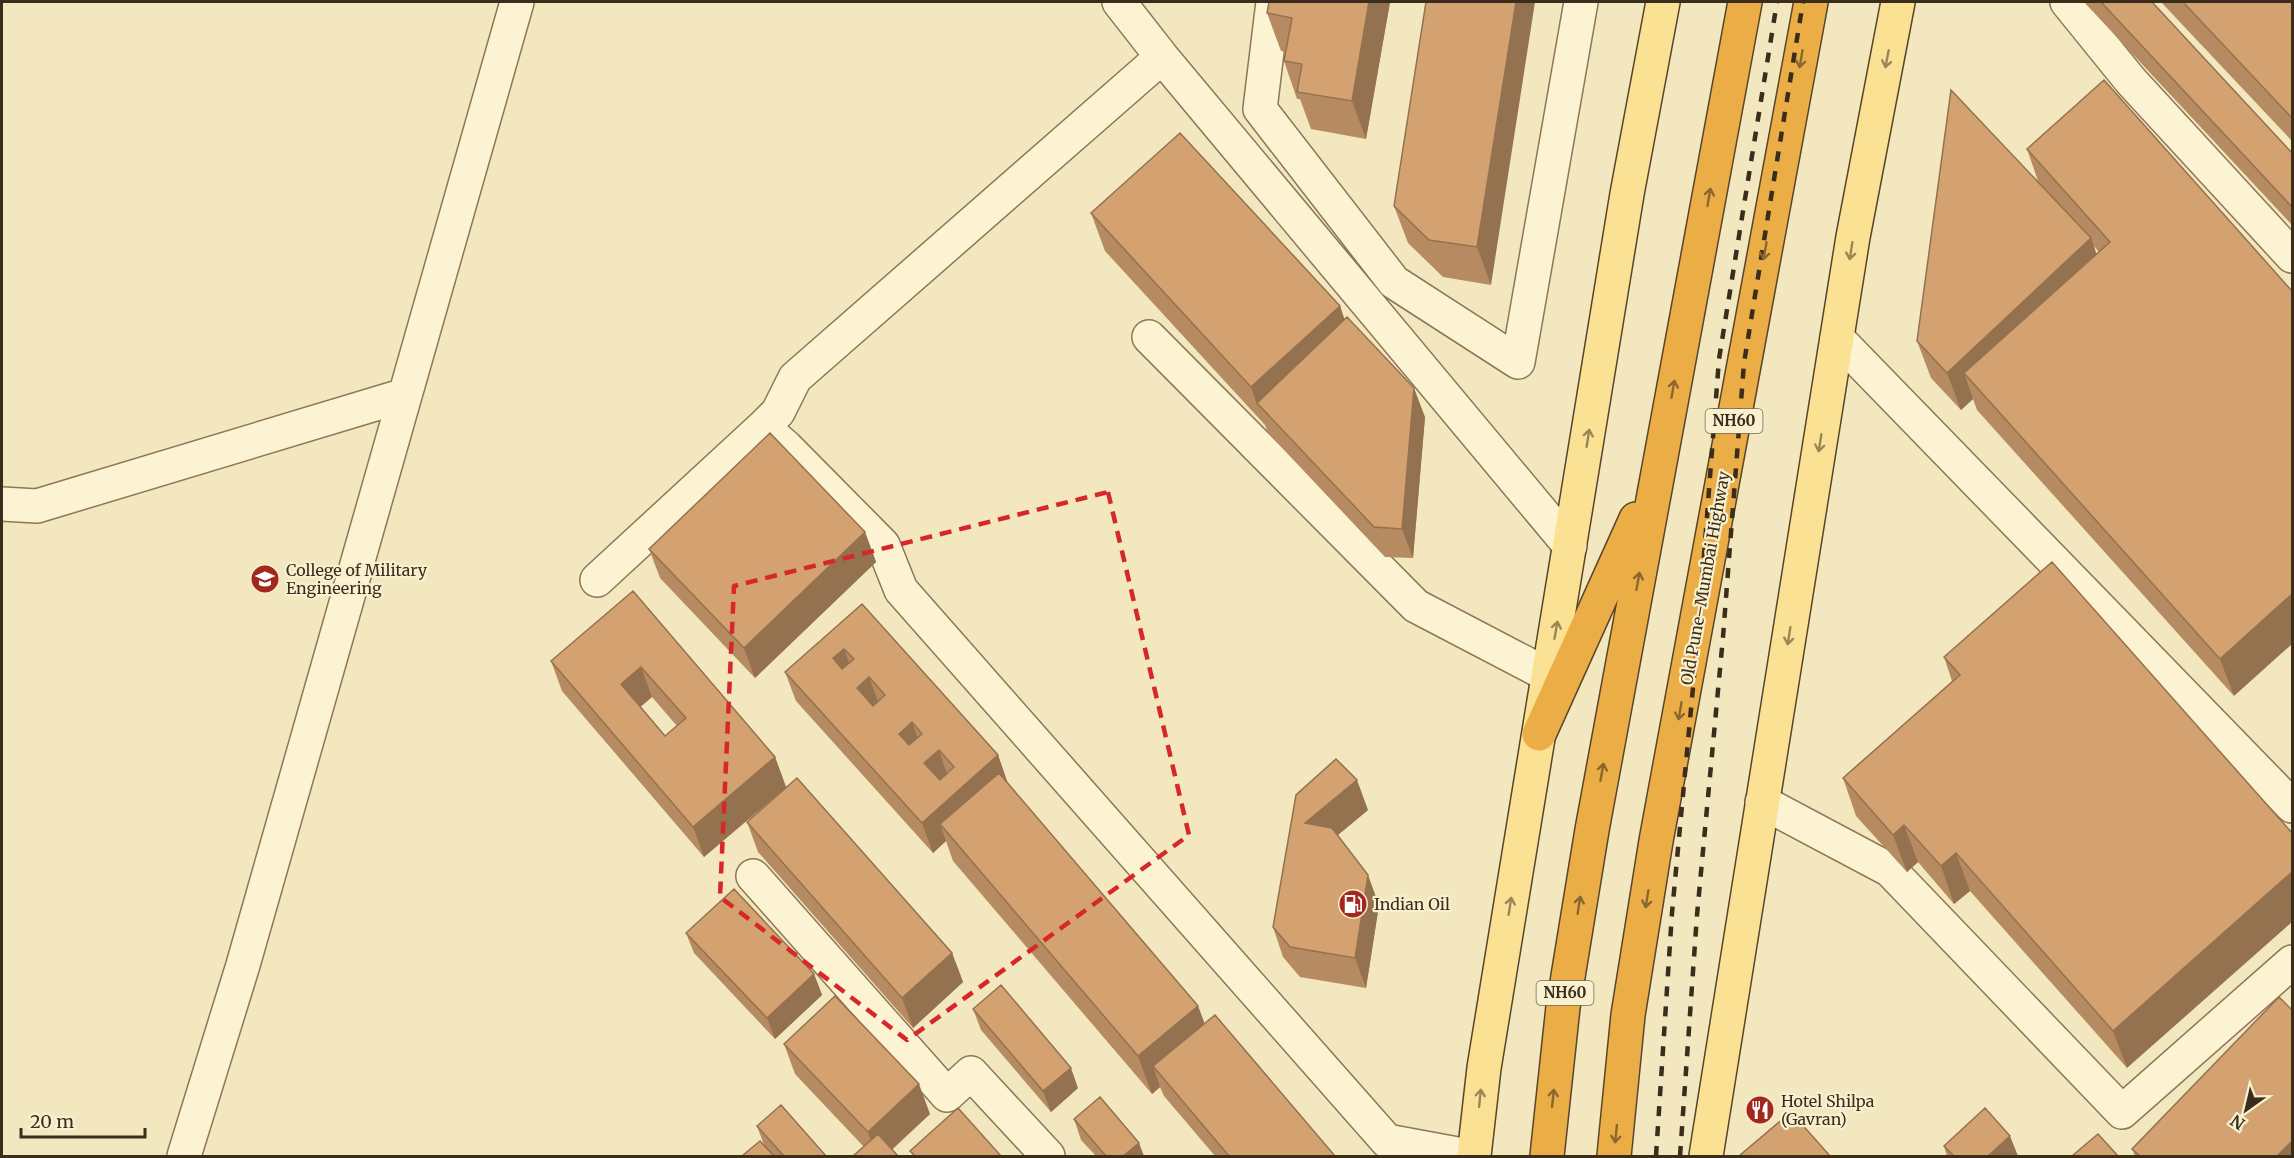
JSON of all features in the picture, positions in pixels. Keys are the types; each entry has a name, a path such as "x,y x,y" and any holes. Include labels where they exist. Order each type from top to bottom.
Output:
{"highway":[{"name":"NH60","path":"1547,1156 1565,995 1592,830 1745,2"},
{"name":"Old Pune–Mumbai Highway","path":"1614,1156 1628,1015 1656,841 1811,2"},
{"path":"1539,734 1658,472"}],"main road":[{"path":"1474,1156 1484,1068 1548,675 1633,163 1663,2"},
{"path":"1706,1156 1853,237 1898,2"}],"street":[{"path":"184,1156 243,965 517,2"},
{"path":"1119,2 1162,57 1570,546"},
{"path":"1273,2 1260,109 1394,282 1518,362 1581,2"},
{"path":"2067,2 2131,81 2292,256"},
{"path":"597,580 778,412 795,378 1162,57"},
{"path":"1149,337 1416,606 1548,675"},
{"path":"1837,338 2292,806"},
{"path":"2,504 37,506 405,396"},
{"path":"763,427 786,447 883,545 901,590 1387,1142 1468,1156"},
{"path":"1762,802 1890,870 2122,1112 2292,962"},
{"path":"753,876 947,1095 971,1073 1047,1156"}],"highlighted area":[{"path":"1108,492 1189,835 907,1040 720,897 734,586"}],"building":[{"path":"1269,2 1369,2 1352,101 1297,92 1302,64 1284,61 1292,18 1267,13"},
{"path":"1426,2 1516,2 1477,247 1429,240 1394,206"},
{"path":"2101,2 2152,2 2292,153 2292,207"},
{"path":"2183,2 2292,2 2292,118"},
{"path":"2104,80 2292,291 2292,594 2220,659 1964,373 2110,242 2027,149"},
{"path":"1951,90 2091,238 1947,373 1917,341"},
{"path":"1180,133 1340,306 1251,387 1091,213"},
{"path":"1347,317 1414,388 1402,529 1374,527 1257,403"},
{"path":"770,433 865,532 744,648 649,549"},
{"path":"2052,562 2292,833 2292,872 2113,1031 1956,853 1941,866 1904,825 1893,835 1843,778 1960,675 1944,657"},
{"path":"633,591 775,757 693,827 551,661","holes":["641,667 686,718 665,736 621,684"]},
{"path":"862,604 998,755 922,823 785,672","holes":["844,649 854,659 842,669 833,658","869,677 885,695 873,706 857,688","912,722 922,734 909,745 899,734","939,750 954,767 940,780 924,763"]},
{"path":"1336,759 1357,780 1305,823 1332,828 1368,875 1355,958 1290,947 1273,927 1296,795"},
{"path":"999,773 1198,1006 1138,1056 940,824"},
{"path":"797,778 952,953 902,998 747,822"},
{"path":"734,889 814,974 767,1018 686,933"},
{"path":"1001,985 1071,1068 1043,1091 973,1009"},
{"path":"835,996 919,1084 868,1132 784,1044"},
{"path":"2279,997 2292,1010 2292,1141 2277,1156 2140,1156 2132,1149"},
{"path":"1215,1015 1335,1156 1229,1156 1153,1066"},
{"path":"1100,1097 1139,1143 1123,1156 1106,1156 1074,1119"},
{"path":"781,1105 826,1156 784,1156 757,1126"},
{"path":"958,1108 1001,1156 915,1156 910,1151"},
{"path":"1985,1108 2010,1136 1988,1156 1954,1156 1944,1146"},
{"path":"1791,1112 1830,1156 1739,1156"},
{"path":"878,1134 898,1156 853,1156"},
{"path":"2098,1134 2118,1156 2072,1156"},
{"path":"760,1141 774,1156 742,1156"}],"railway":[{"path":"1656,1156 1672,913 1698,634 1719,359 1777,2"},
{"path":"1680,1156 1697,915 1723,637 1744,363 1803,2"}],"place":[{"name":"College of Military Engineering","path":"265,579"},
{"name":"Indian Oil","path":"1353,904"},
{"name":"Hotel Shilpa (Gavran)","path":"1760,1110"}]}
